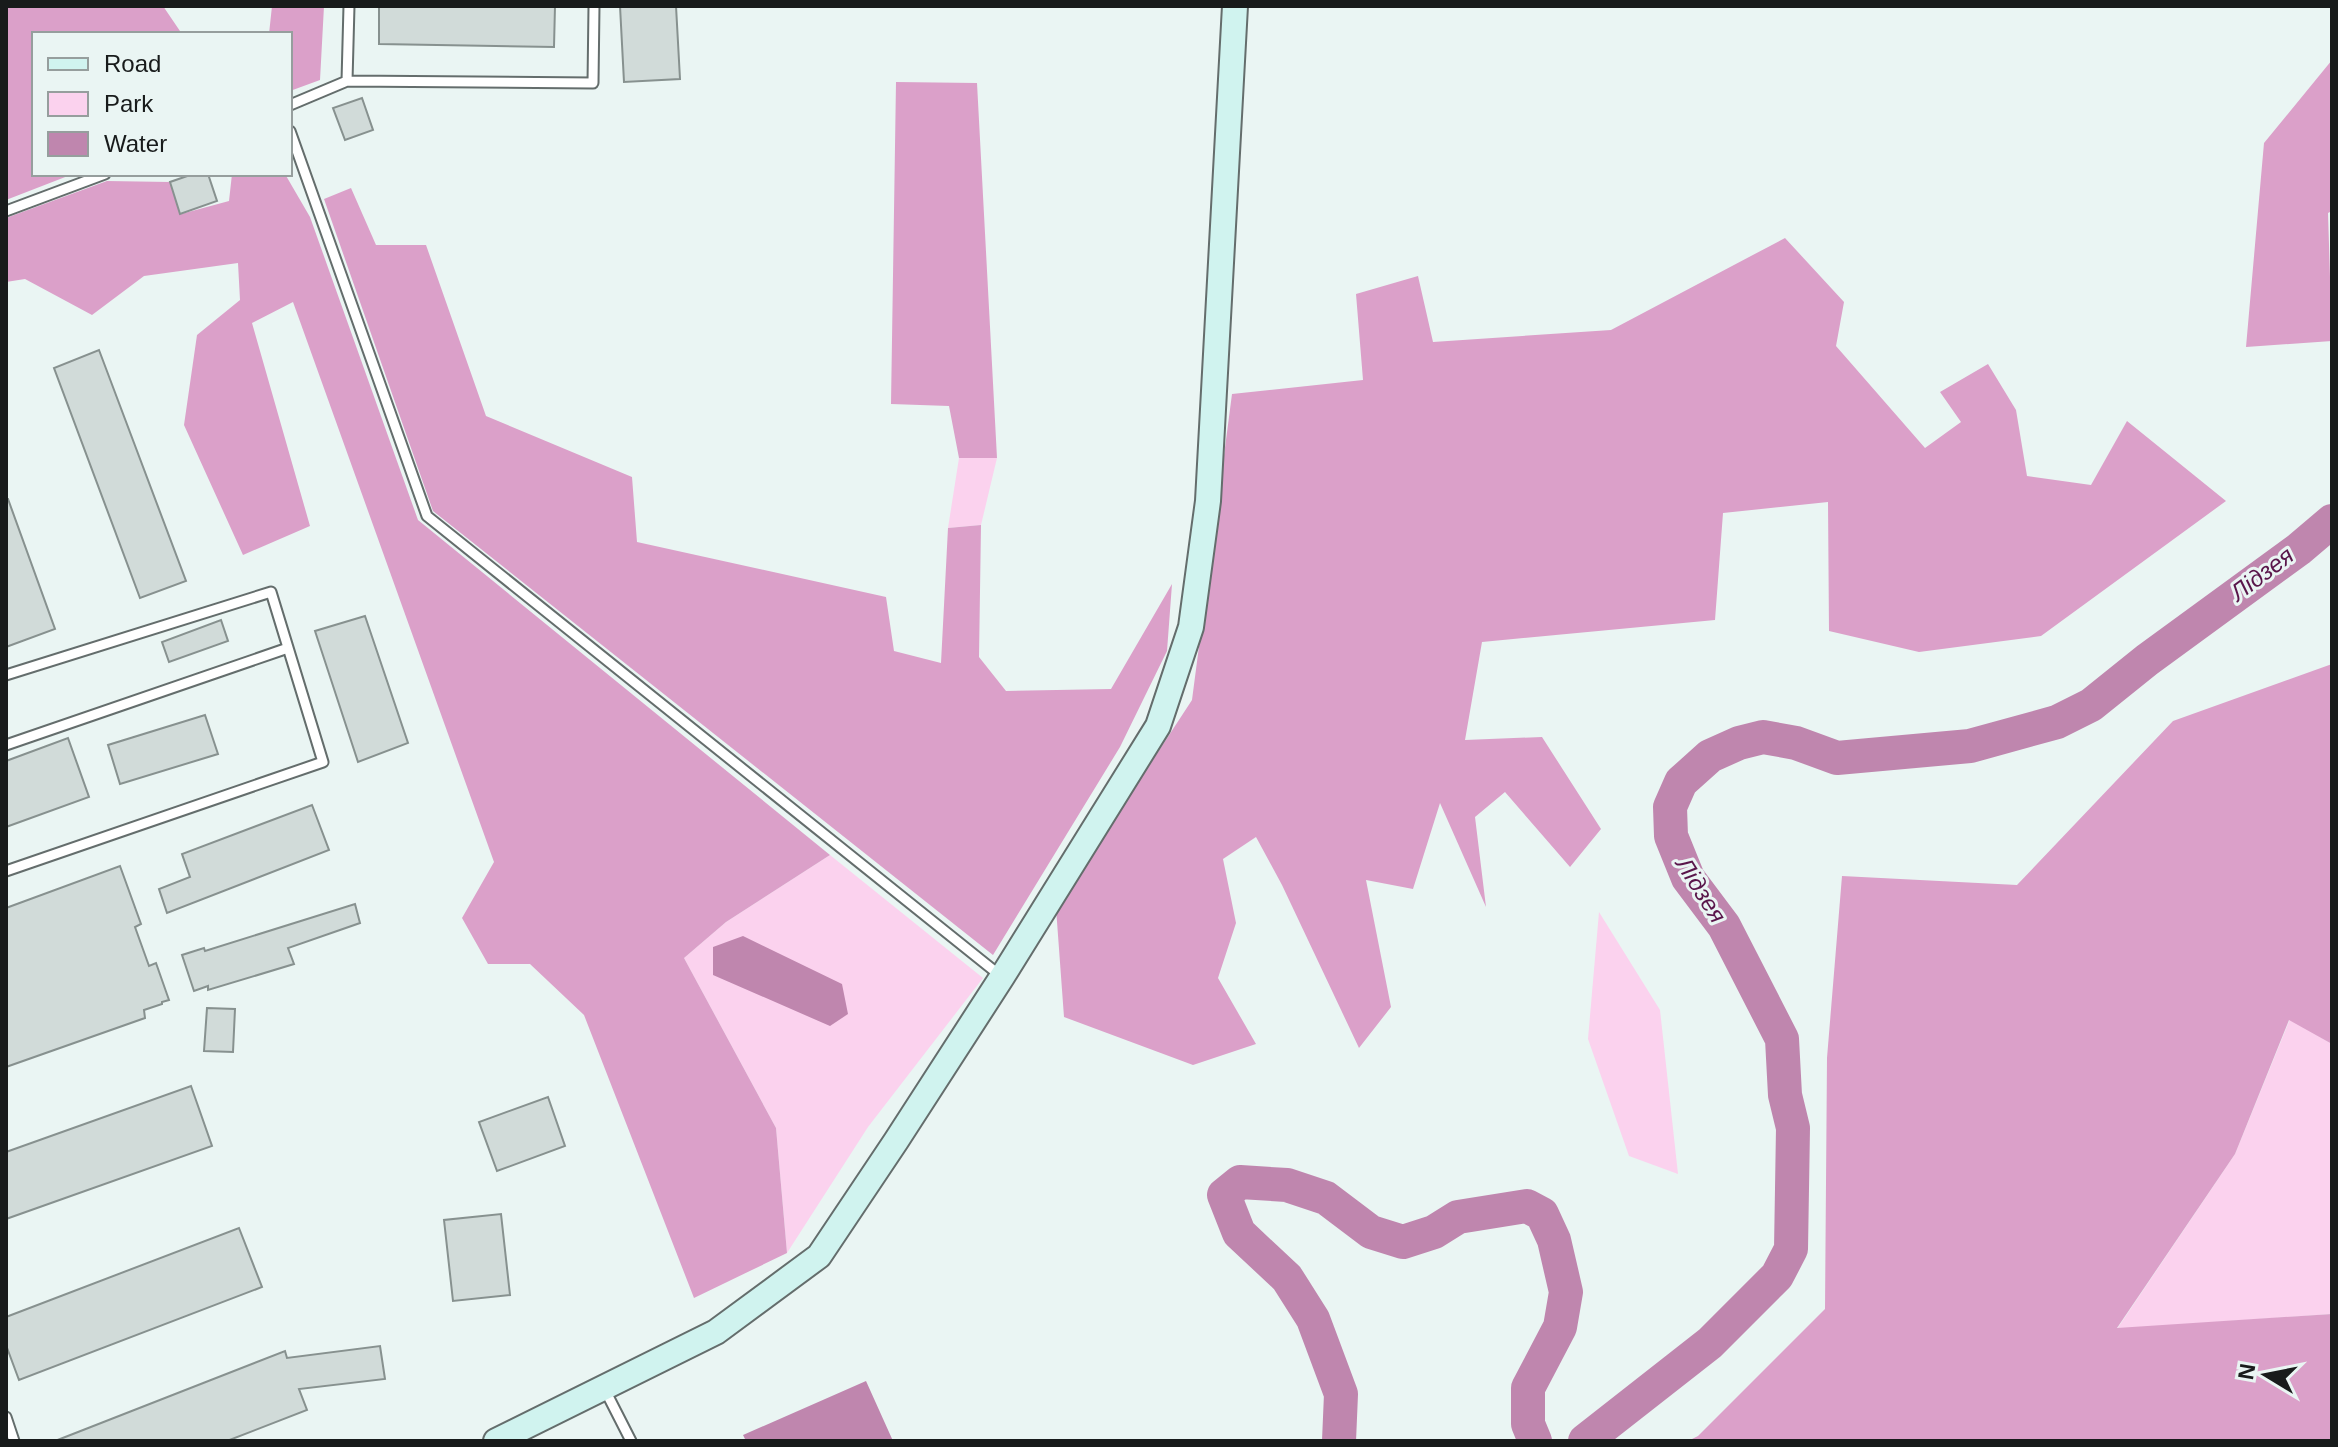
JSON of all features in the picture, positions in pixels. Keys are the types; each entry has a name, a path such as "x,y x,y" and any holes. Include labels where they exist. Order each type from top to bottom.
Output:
{"street":[{"path":"496,1441 716,1332 819,1256 1002,977 1158,726 1191,627 1208,501 1235,6"}],"lane":[{"path":"347,81 349,6"},
{"path":"292,104 347,81 593,83 594,6"},
{"path":"292,137 427,516 1002,977"},
{"path":"6,211 100,176"},
{"path":"6,675 271,592 323,762 6,871"},
{"path":"6,745 288,648"},
{"path":"604,1387 631,1441"},
{"path":"6,1417 13,1440"}],"green space":[{"path":"959,458 997,458 981,525 948,528"},
{"path":"830,855 983,978 868,1127 787,1253 776,1128 684,958 726,922"},
{"path":"1599,912 1660,1010 1678,1174 1629,1156 1588,1039"},
{"path":"2290,1019 2332,1044 2332,1314 2117,1329 2235,1154"}],"shaded area":[{"path":"6,6 163,6 181,32 32,32 32,176 68,176 6,200"},
{"path":"272,6 324,6 320,80 292,90 292,32 269,32"},
{"path":"2332,60 2332,211 2328,213 2332,341 2246,347 2264,143"},
{"path":"896,82 977,83 997,458 959,458 949,406 891,404"},
{"path":"232,176 286,176 310,217 418,520 830,855 726,922 684,958 776,1128 787,1253 694,1298 584,1015 530,964 488,964 462,918 494,862 293,302 252,323 310,526 243,555 184,425 197,335 240,300 238,263 144,276 92,315 25,279 6,282 6,218 107,181 170,182 181,214 229,201"},
{"path":"351,188 376,245 426,245 486,416 632,477 637,542 886,597 894,651 941,663 948,528 981,525 979,657 1006,691 1111,689 1172,584 1167,651 1120,747 993,955 433,511 324,199"},
{"path":"1785,238 1844,302 1836,346 1925,448 1961,422 1940,392 1988,364 2016,410 2027,476 2091,485 2127,421 2226,501 2041,636 1919,652 1829,631 1828,502 1723,513 1715,620 1482,642 1465,740 1542,737 1601,829 1570,867 1505,792 1475,817 1486,907 1440,803 1413,889 1366,880 1391,1007 1359,1048 1256,837 1223,859 1236,923 1218,978 1256,1044 1193,1065 1064,1017 1056,908 1192,700 1232,394 1363,380 1356,294 1418,276 1433,342 1611,330"},
{"path":"2332,664 2332,1044 2289,1020 2235,1154 2117,1328 2332,1314 2332,1441 1688,1441 1698,1436 1825,1309 1827,1058 1842,876 2017,885 2173,721"}],"water":[{"path":"743,936 842,984 848,1014 830,1026 713,975 713,947"},
{"path":"866,1381 893,1441 746,1441 743,1435"}],"building":[{"path":"379,6 555,6 554,47 379,44"},
{"path":"620,6 676,6 680,79 624,82"},
{"path":"362,98 373,130 345,140 333,108"},
{"path":"187,176 209,176 217,201 180,214 170,182"},
{"path":"99,350 186,581 140,598 54,368"},
{"path":"6,499 55,629 6,647"},
{"path":"365,616 408,743 358,762 315,631"},
{"path":"221,620 228,641 169,662 162,642"},
{"path":"205,715 218,754 120,784 108,745"},
{"path":"68,738 89,797 6,827 6,761"},
{"path":"312,805 329,850 167,913 159,889 190,877 182,854"},
{"path":"120,866 141,924 135,927 149,966 156,963 169,1000 144,1010 145,1018 6,1067 6,908"},
{"path":"355,904 360,923 288,948 294,964 208,990 208,986 194,991 182,955 204,948 205,951"},
{"path":"207,1008 235,1009 233,1052 204,1051"},
{"path":"191,1086 212,1146 6,1219 6,1152"},
{"path":"548,1097 565,1146 497,1171 479,1122"},
{"path":"501,1214 510,1295 453,1301 444,1220"},
{"path":"239,1228 262,1287 19,1380 6,1345 6,1317"},
{"path":"380,1346 385,1379 299,1389 307,1410 227,1441 55,1441 285,1351 287,1358"}],"waterway":[{"name":"Лідзея","path":"1585,1441 1710,1343 1777,1276 1791,1249 1793,1128 1785,1095 1782,1039 1724,926 1688,878 1671,836 1670,807 1681,782 1710,756 1739,743 1763,737 1796,743 1837,758 1970,746 2057,722 2091,705 2332,521"},
{"name":"Лідзея","path":"1339,1441 1341,1394 1313,1319 1287,1278 1239,1233 1224,1195 1240,1182 1287,1185 1326,1198 1371,1232 1403,1242 1434,1232 1458,1217 1527,1206 1542,1214 1554,1240 1566,1292 1560,1327 1528,1388 1528,1424 1535,1441"}]}
